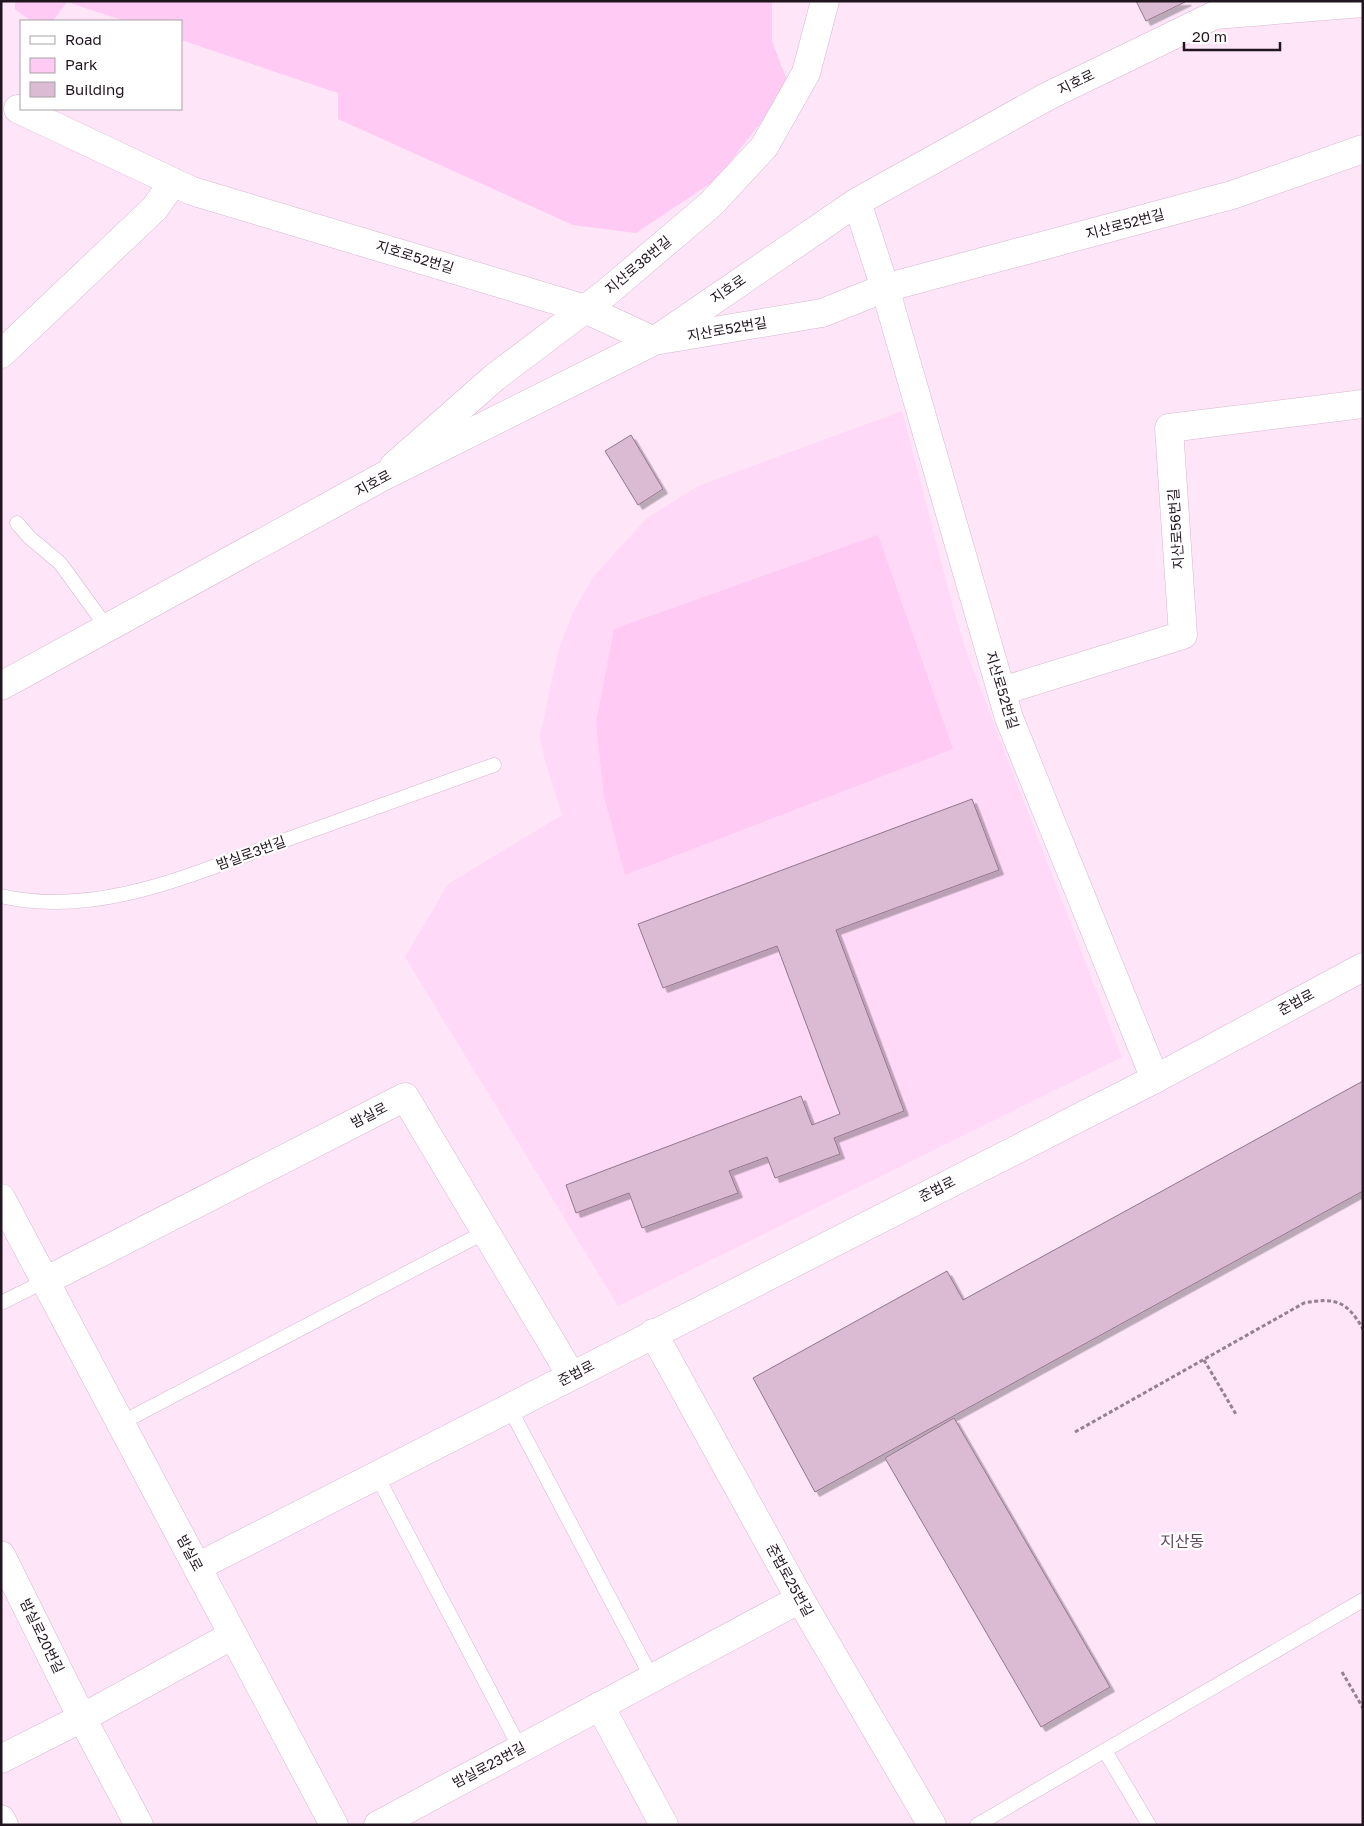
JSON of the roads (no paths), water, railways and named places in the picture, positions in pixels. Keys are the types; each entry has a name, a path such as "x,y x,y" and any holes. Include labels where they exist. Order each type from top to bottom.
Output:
{"street":[{"name":"지산로38번길","path":"382,477 496,377 585,309 711,204 764,147 806,74 825,1"},
{"name":"지호로","path":"1,686 382,477 654,341 857,202 1048,96 1215,15 1363,4"},
{"name":"지호로52번길","path":"20,110 192,191 585,309 654,341"},
{"name":"지산로52번길","path":"654,341 822,313 885,288 1232,195 1363,149"},
{"path":"1,354 155,208 173,182"},
{"path":"857,202 885,288"},
{"name":"지산로52번길","path":"885,288 1013,727 1155,1079"},
{"name":"지산로56번길","path":"1002,691 1183,636 1169,428 1363,404"},
{"name":"준법로","path":"197,1567 653,1333 1155,1079 1363,966"},
{"name":"밤실로","path":"45,1281 405,1097 571,1375"},
{"name":"밤실로","path":"1,1198 334,1825"},
{"name":"준법로25번길","path":"653,1333 800,1599 932,1825"},
{"name":"밤실로20번길","path":"1,1555 82,1718 139,1825"},
{"name":"밤실로23번길","path":"378,1825 800,1599"},
{"path":"1,1759 82,1718 233,1635"},
{"path":"600,1706 664,1825"},
{"path":"1,1819 4,1825"}],"lane":[{"path":"17,523 29,537 60,563 108,629"},
{"name":"밤실로3번길","path":"1,896 25,902 64,904 149,888 494,765"},
{"path":"121,1423 485,1232"},
{"path":"1,1304 45,1281"},
{"path":"509,1407 652,1678"},
{"path":"377,1476 520,1748"},
{"path":"976,1825 1363,1600"},
{"path":"1105,1751 1150,1825"}],"district":[{"name":"지산동","path":"1182,1541"}]}
